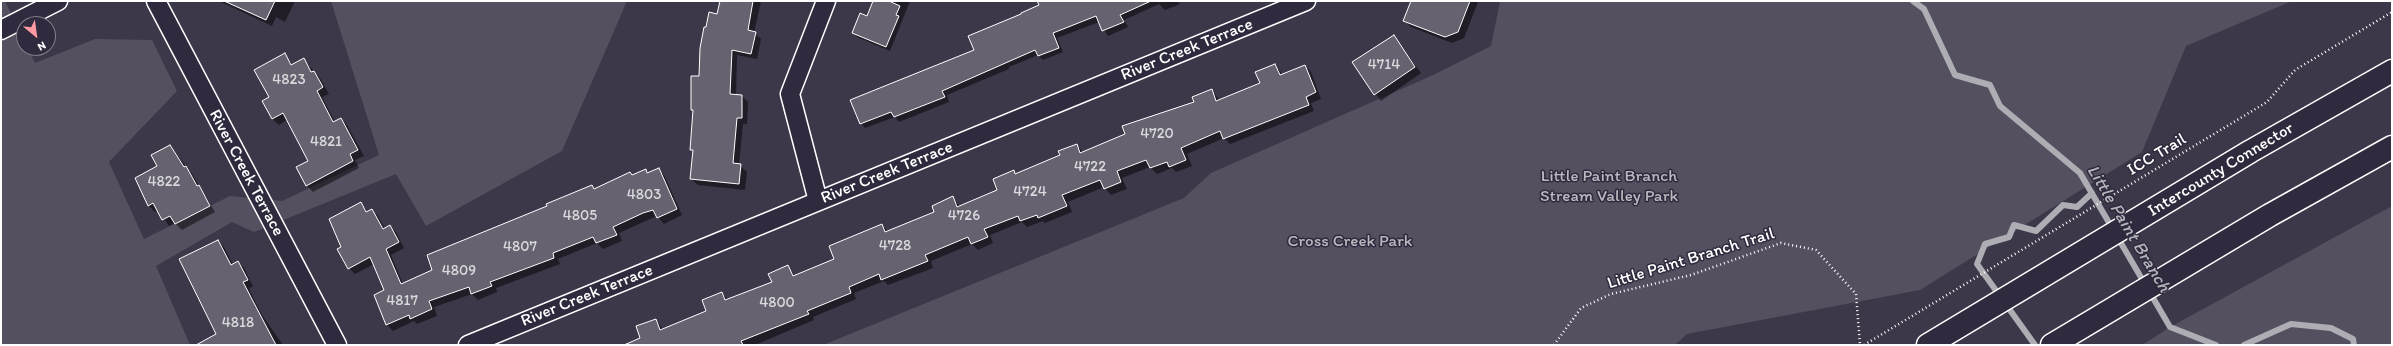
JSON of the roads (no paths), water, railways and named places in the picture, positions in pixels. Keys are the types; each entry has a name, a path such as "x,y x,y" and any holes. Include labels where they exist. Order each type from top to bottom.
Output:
{"highway":[{"name":"Intercounty Connector","path":"1928,345 2251,151 2392,71"},
{"path":"2052,345 2270,215 2392,147"}],"street":[{"path":"1,30 58,1"},
{"name":"River Creek Terrace","path":"156,1 337,345"},
{"path":"818,201 790,94 826,1"},
{"name":"River Creek Terrace","path":"468,345 1306,1"}],"waterway":[{"name":"Little Paint Branch","path":"1913,1 1924,9 1955,75 1990,85 2000,106 2080,173 2170,327 2216,345"},
{"path":"2035,345 1977,264 1985,244 2009,237 2014,225 2036,231 2063,205 2077,207 2092,193"},
{"name":"Little Paint Branch","path":"2244,345 2291,324 2331,328 2353,339 2354,345"}],"park label":[{"name":"Little Paint Branch Stream Valley Park","path":"1609,187"},
{"name":"Cross Creek Park","path":"1350,242"}]}
